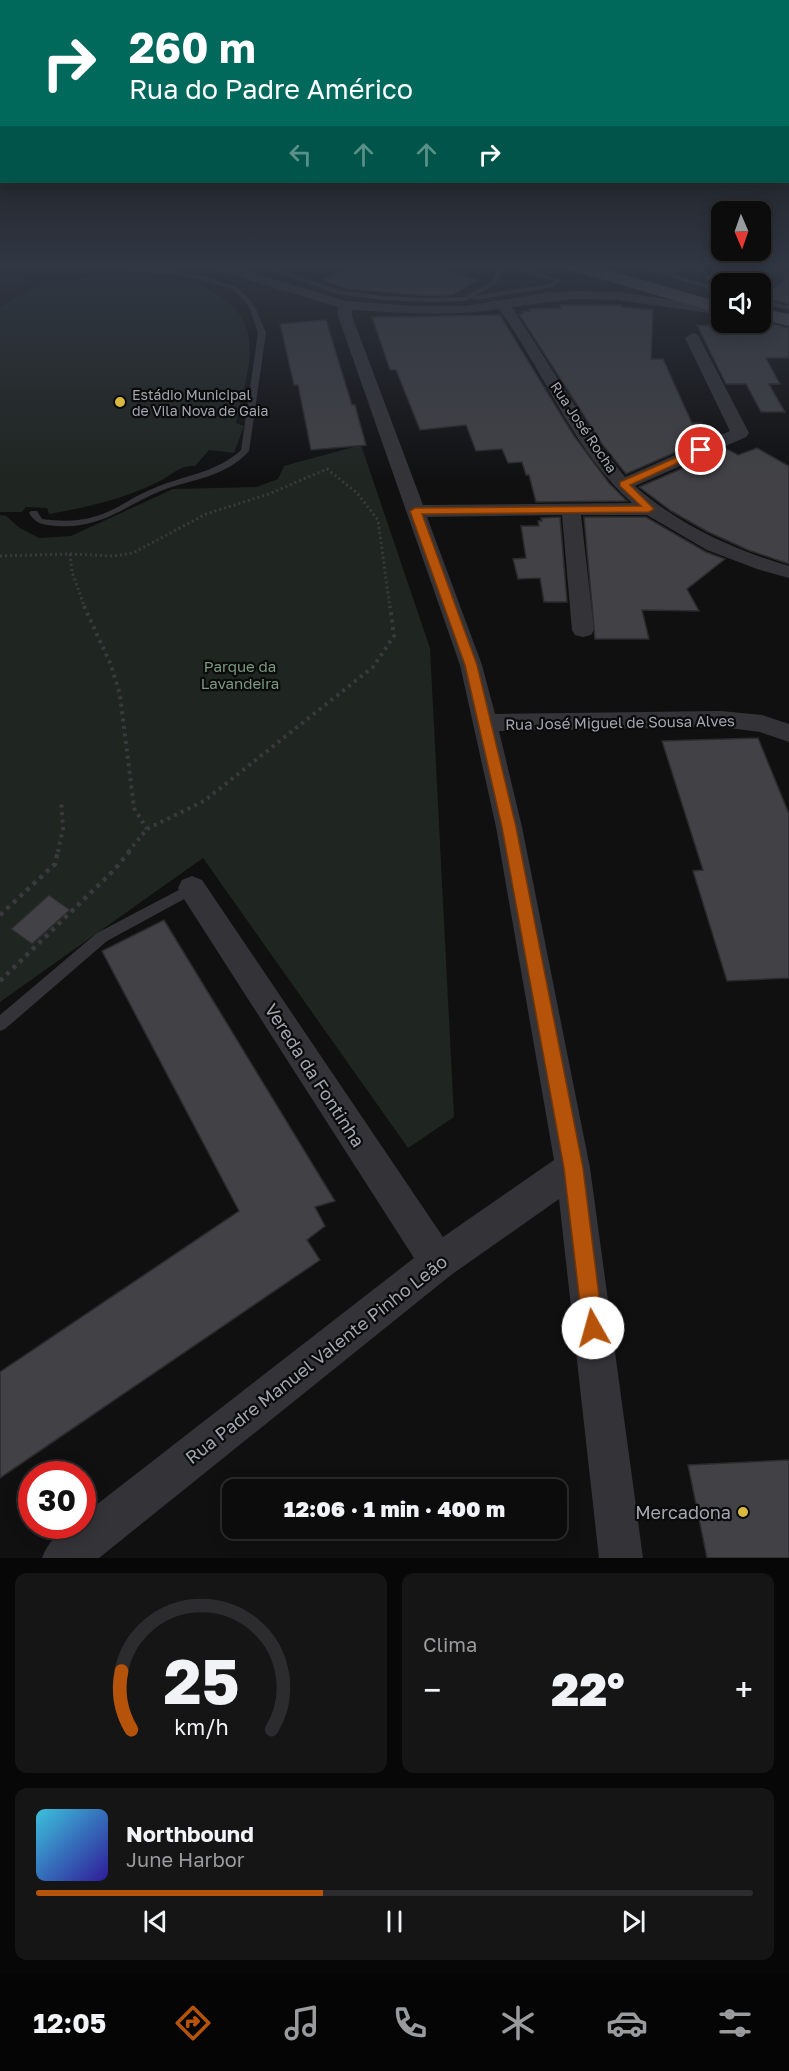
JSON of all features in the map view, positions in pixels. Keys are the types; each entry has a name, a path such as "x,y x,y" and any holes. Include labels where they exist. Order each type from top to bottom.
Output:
{"street":[{"path":"352,336 471,665 509,827 573,1168 621,1558"},
{"name":"Rua José Rocha","path":"523,336 607,467 649,509 692,535 758,564 789,572"},
{"path":"624,484 740,433 693,338"},
{"path":"415,511 649,509"},
{"path":"571,510 583,630"},
{"name":"Rua José Miguel de Sousa Alves","path":"485,723 721,719 762,724 789,733"},
{"name":"Vereda da Fontinha","path":"192,888 438,1262"},
{"name":"Rua Padre Manuel Valente Pinho Leão","path":"64,1558 438,1262 573,1168"}],"lane":[{"path":"34,513 39,521 61,525 93,521 162,487 195,480 233,464 245,451 262,336"},
{"path":"0,1024 102,937 192,888"}],"path":[{"path":"0,556 70,554 113,556 133,553 206,514 269,494 327,469 357,493 378,519 381,527 394,636 373,667 204,801 147,829 113,871 0,981"},
{"path":"70,554 72,572 111,665 120,695 134,808 147,829"},
{"path":"0,915 55,864 63,828 61,800"}],"green space":[{"name":"Estádio Municipal de Vila Nova de Gaia","path":"0,336 248,336 249,360 236,423 244,426 234,453 209,450 195,466 182,468 134,492 93,505 49,514 47,508 26,507 22,512 0,512"},
{"name":"Parque da Lavandeira","path":"361,445 430,648 454,1117 408,1148 203,858 0,1002 0,515 6,516 20,528 39,538 71,536 173,489 256,487 278,479 284,466"}],"building":[{"path":"283,336 331,336 366,445 311,450 298,385 294,385"},
{"path":"378,336 513,336 574,436 609,483 627,501 536,502 529,475 526,475 522,462 508,463 502,449 476,451 466,425 420,430 396,370 390,370"},
{"path":"533,336 652,336 651,359 663,359 692,423 702,423 708,438 626,474 602,444"},
{"path":"702,336 789,336 789,358 766,358 780,384 769,384 785,412 761,412 746,384 726,384"},
{"path":"757,448 789,466 789,564 748,550 708,532 671,511 639,487 727,449 738,455"},
{"path":"560,517 567,602 544,602 540,578 518,579 513,559 526,558 521,526 539,526 538,521 542,521 541,518"},
{"path":"584,517 646,517 706,552 725,559 687,589 699,611 642,610 649,639 595,639"},
{"path":"758,738 789,814 789,978 727,981 693,871 703,870 662,741"},
{"path":"49,895 70,910 32,944 11,929"},
{"path":"164,920 335,1201 315,1207 325,1226 307,1240 320,1260 25,1461 18,1461 18,1466 0,1478 0,1372 239,1211 102,951"},
{"name":"Mercadona","path":"789,1460 789,1558 707,1558 688,1465"}],"place":[{"name":"Estádio Municipal de Vila Nova de Gaia","path":"120,402"},
{"name":"Mercadona","path":"743,1512"}],"route":[{"path":"593,1328 573,1168 509,827 471,665 415,511 649,509 624,484 701,450"}]}
